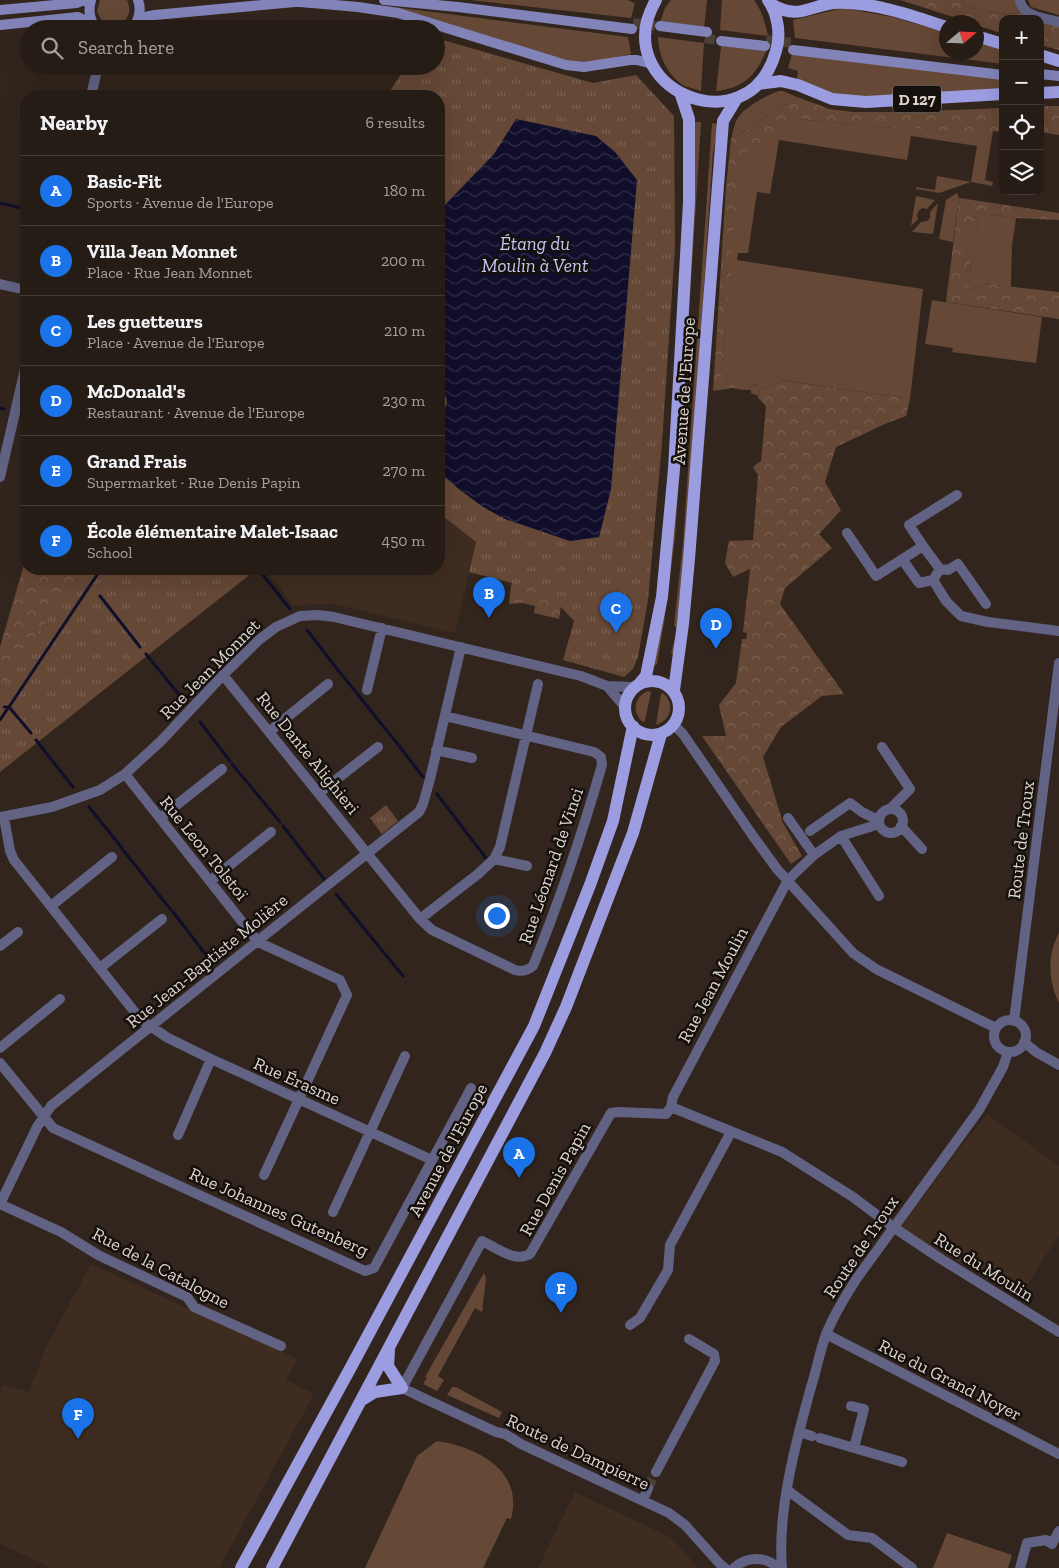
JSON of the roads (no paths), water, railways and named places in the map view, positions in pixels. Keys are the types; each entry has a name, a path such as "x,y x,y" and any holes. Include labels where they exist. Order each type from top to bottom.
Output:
{"main road":[{"path":"0,10 77,3 84,0"},
{"path":"91,0 89,8 92,20"},
{"path":"138,0 140,14 138,20"},
{"path":"142,20 145,17 156,15 312,0"},
{"path":"384,0 633,26 442,0"},
{"path":"656,0 648,18 646,30 647,47 652,64 670,87 681,95 694,100 708,102 722,102 737,98 758,84 767,73 774,60 779,32 776,18 769,2"},
{"path":"300,2 358,7 398,13 420,20"},
{"path":"769,2 781,11 797,13 834,3 853,3 888,8 939,24"},
{"path":"49,20 78,17 84,20"},
{"path":"0,25 20,23"},
{"path":"445,28 566,66 584,67 630,60 652,64"},
{"path":"660,30 706,35"},
{"path":"722,37 765,43"},
{"path":"984,38 999,43"},
{"name":"D 127","path":"999,69 794,47 999,74"},
{"path":"1044,57 1059,61"},
{"path":"1044,74 1059,76"},
{"path":"1044,80 1059,82"},
{"name":"D 127","path":"758,84 781,81 798,85 832,99 866,102 999,94"},
{"path":"1044,93 1059,92"},
{"name":"Avenue de l'Europe","path":"637,685 646,676 662,597 674,469 688,202 689,119 681,95"},
{"name":"Avenue de l'Europe","path":"674,690 689,559 723,121 737,98"},
{"path":"649,681 658,681 674,690 680,708 678,717 674,725 661,734 639,732 628,721 625,707 629,693 637,685 649,681"},
{"name":"Avenue de l'Europe","path":"241,1568 534,1026 590,885 612,821 633,726"},
{"path":"272,1568 545,1053 566,1007 633,833 661,734"},
{"path":"360,1401 370,1397 375,1392 402,1388 388,1366 389,1347"}],"street":[{"path":"1020,0 1021,6 1026,12 1059,22"},
{"path":"92,90 96,75"},
{"path":"0,284 20,289"},
{"path":"0,477 20,391"},
{"path":"957,495 909,525 940,569 948,570 958,564 986,604"},
{"path":"846,533 876,576 923,546"},
{"path":"902,559 919,583 932,580 940,569"},
{"path":"932,580 946,601 961,616 988,622 1059,631"},
{"name":"Rue Jean Monnet","path":"2,817 52,807 100,790 125,774 161,741 259,640 276,627 300,616 318,615 334,617 581,676 607,686 637,685"},
{"path":"367,690 382,628"},
{"name":"Rue Jean-Baptiste Molière","path":"0,1204 37,1127 51,1106 419,812 427,791 461,647"},
{"name":"Route de Troux","path":"1014,1021 1059,663"},
{"name":"Rue Dante Alighieri","path":"223,675 368,853"},
{"path":"270,731 328,684"},
{"path":"420,919 478,874 494,859 500,847 538,684"},
{"name":"Rue Jean Monnet","path":"607,686 625,707"},
{"name":"Rue Léonard de Vinci","path":"368,853 420,919 432,930 515,970 529,970 533,966 567,878 602,765 600,757 594,752 445,716"},
{"path":"674,725 684,734 777,869 844,944 863,962 996,1028"},
{"path":"320,793 378,746"},
{"path":"882,747 910,788 890,809 882,812 879,822 881,829 894,833 901,826 902,816 895,810 890,809"},
{"path":"436,750 472,758"},
{"path":"160,818 222,769"},
{"name":"Rue Leon Tolstoï","path":"125,774 258,942"},
{"path":"810,831 850,803 879,822"},
{"name":"Rue Érasme","path":"2,817 14,860 141,1020 168,1038 211,1059 432,1160"},
{"path":"788,818 814,855"},
{"name":"Rue Jean Moulin","path":"671,1107 673,1097 788,880 814,855 841,836 879,822"},
{"path":"901,826 922,849"},
{"path":"210,881 271,832"},
{"path":"841,836 879,896"},
{"path":"51,906 112,857"},
{"path":"494,859 527,866"},
{"path":"100,968 162,920"},
{"path":"0,946 18,932"},
{"path":"258,942 340,980 347,995 264,1174"},
{"path":"0,1048 60,999"},
{"path":"1004,1021 1014,1021 1024,1029 1024,1042 1018,1049 1008,1052 1001,1049 995,1042 994,1033 996,1028 1004,1021"},
{"path":"1024,1042 1036,1052 1059,1065"},
{"name":"Route de Troux","path":"780,1568 780,1542 799,1432 826,1334 856,1278 979,1110 1003,1067 1008,1052"},
{"path":"333,1212 405,1056"},
{"path":"178,1135 211,1059"},
{"name":"Rue Johannes Gutenberg","path":"0,1064 53,1128 365,1271 374,1268 471,1088"},
{"name":"Rue du Moulin","path":"671,1107 782,1152 853,1197 893,1227 969,1277 1059,1332"},
{"name":"Rue Denis Papin","path":"402,1388 482,1241 514,1257 525,1258 530,1254 611,1113 666,1114 671,1107"},
{"path":"630,1325 640,1318 668,1270 670,1245 732,1132"},
{"name":"Rue de la Catalogne","path":"0,1204 61,1232 98,1255 187,1296 194,1307 281,1346"},
{"name":"Rue du Grand Noyer","path":"826,1334 1059,1454"},
{"path":"656,1472 715,1361 714,1354 689,1339"},
{"name":"Route de Dampierre","path":"402,1388 496,1432 505,1434 521,1444 669,1513 685,1525 725,1568"},
{"path":"851,1406 864,1409 854,1448"},
{"path":"799,1432 902,1462"},
{"path":"643,1500 648,1488"},
{"path":"788,1490 848,1535 872,1538 912,1568"},
{"path":"1020,1568 1027,1543 1046,1540 1052,1544 1059,1531"},
{"path":"761,1559 780,1542"},
{"path":"734,1568 744,1561 761,1559 769,1561 780,1568"}],"water":[{"name":"Étang du Moulin à Vent","path":"516,119 596,136 615,152 637,180 611,489 599,537 570,541 505,519 483,507 445,477 445,409 447,401 445,395 445,205 494,154"}],"waterway":[{"path":"0,203 20,208"},
{"path":"0,408 4,409"},
{"path":"4,707 9,707 97,575"},
{"path":"263,575 290,609"},
{"path":"100,596 140,647"},
{"path":"307,630 341,674"},
{"path":"146,654 185,702"},
{"path":"343,676 391,736"},
{"path":"9,707 31,733"},
{"path":"0,720 8,708"},
{"path":"200,722 230,761"},
{"path":"393,738 423,777"},
{"path":"36,740 73,787"},
{"path":"232,764 280,822"},
{"path":"437,794 486,858"},
{"path":"89,807 122,848"},
{"path":"283,826 324,879"},
{"path":"123,850 171,910"},
{"path":"336,894 403,976"},
{"path":"173,912 213,964"}],"tunnel":[{"path":"633,23 655,26"},
{"path":"705,38 721,41"},
{"path":"766,40 794,43"},
{"path":"648,1488 656,1472"}],"place":[{"name":"Villa Jean Monnet","path":"489,618"},
{"name":"Les guetteurs","path":"616,633"},
{"name":"McDonald's","path":"716,649"},
{"name":"Basic-Fit","path":"519,1178"},
{"name":"Grand Frais","path":"561,1313"},
{"name":"École élémentaire Malet-Isaac","path":"78,1439"}]}
